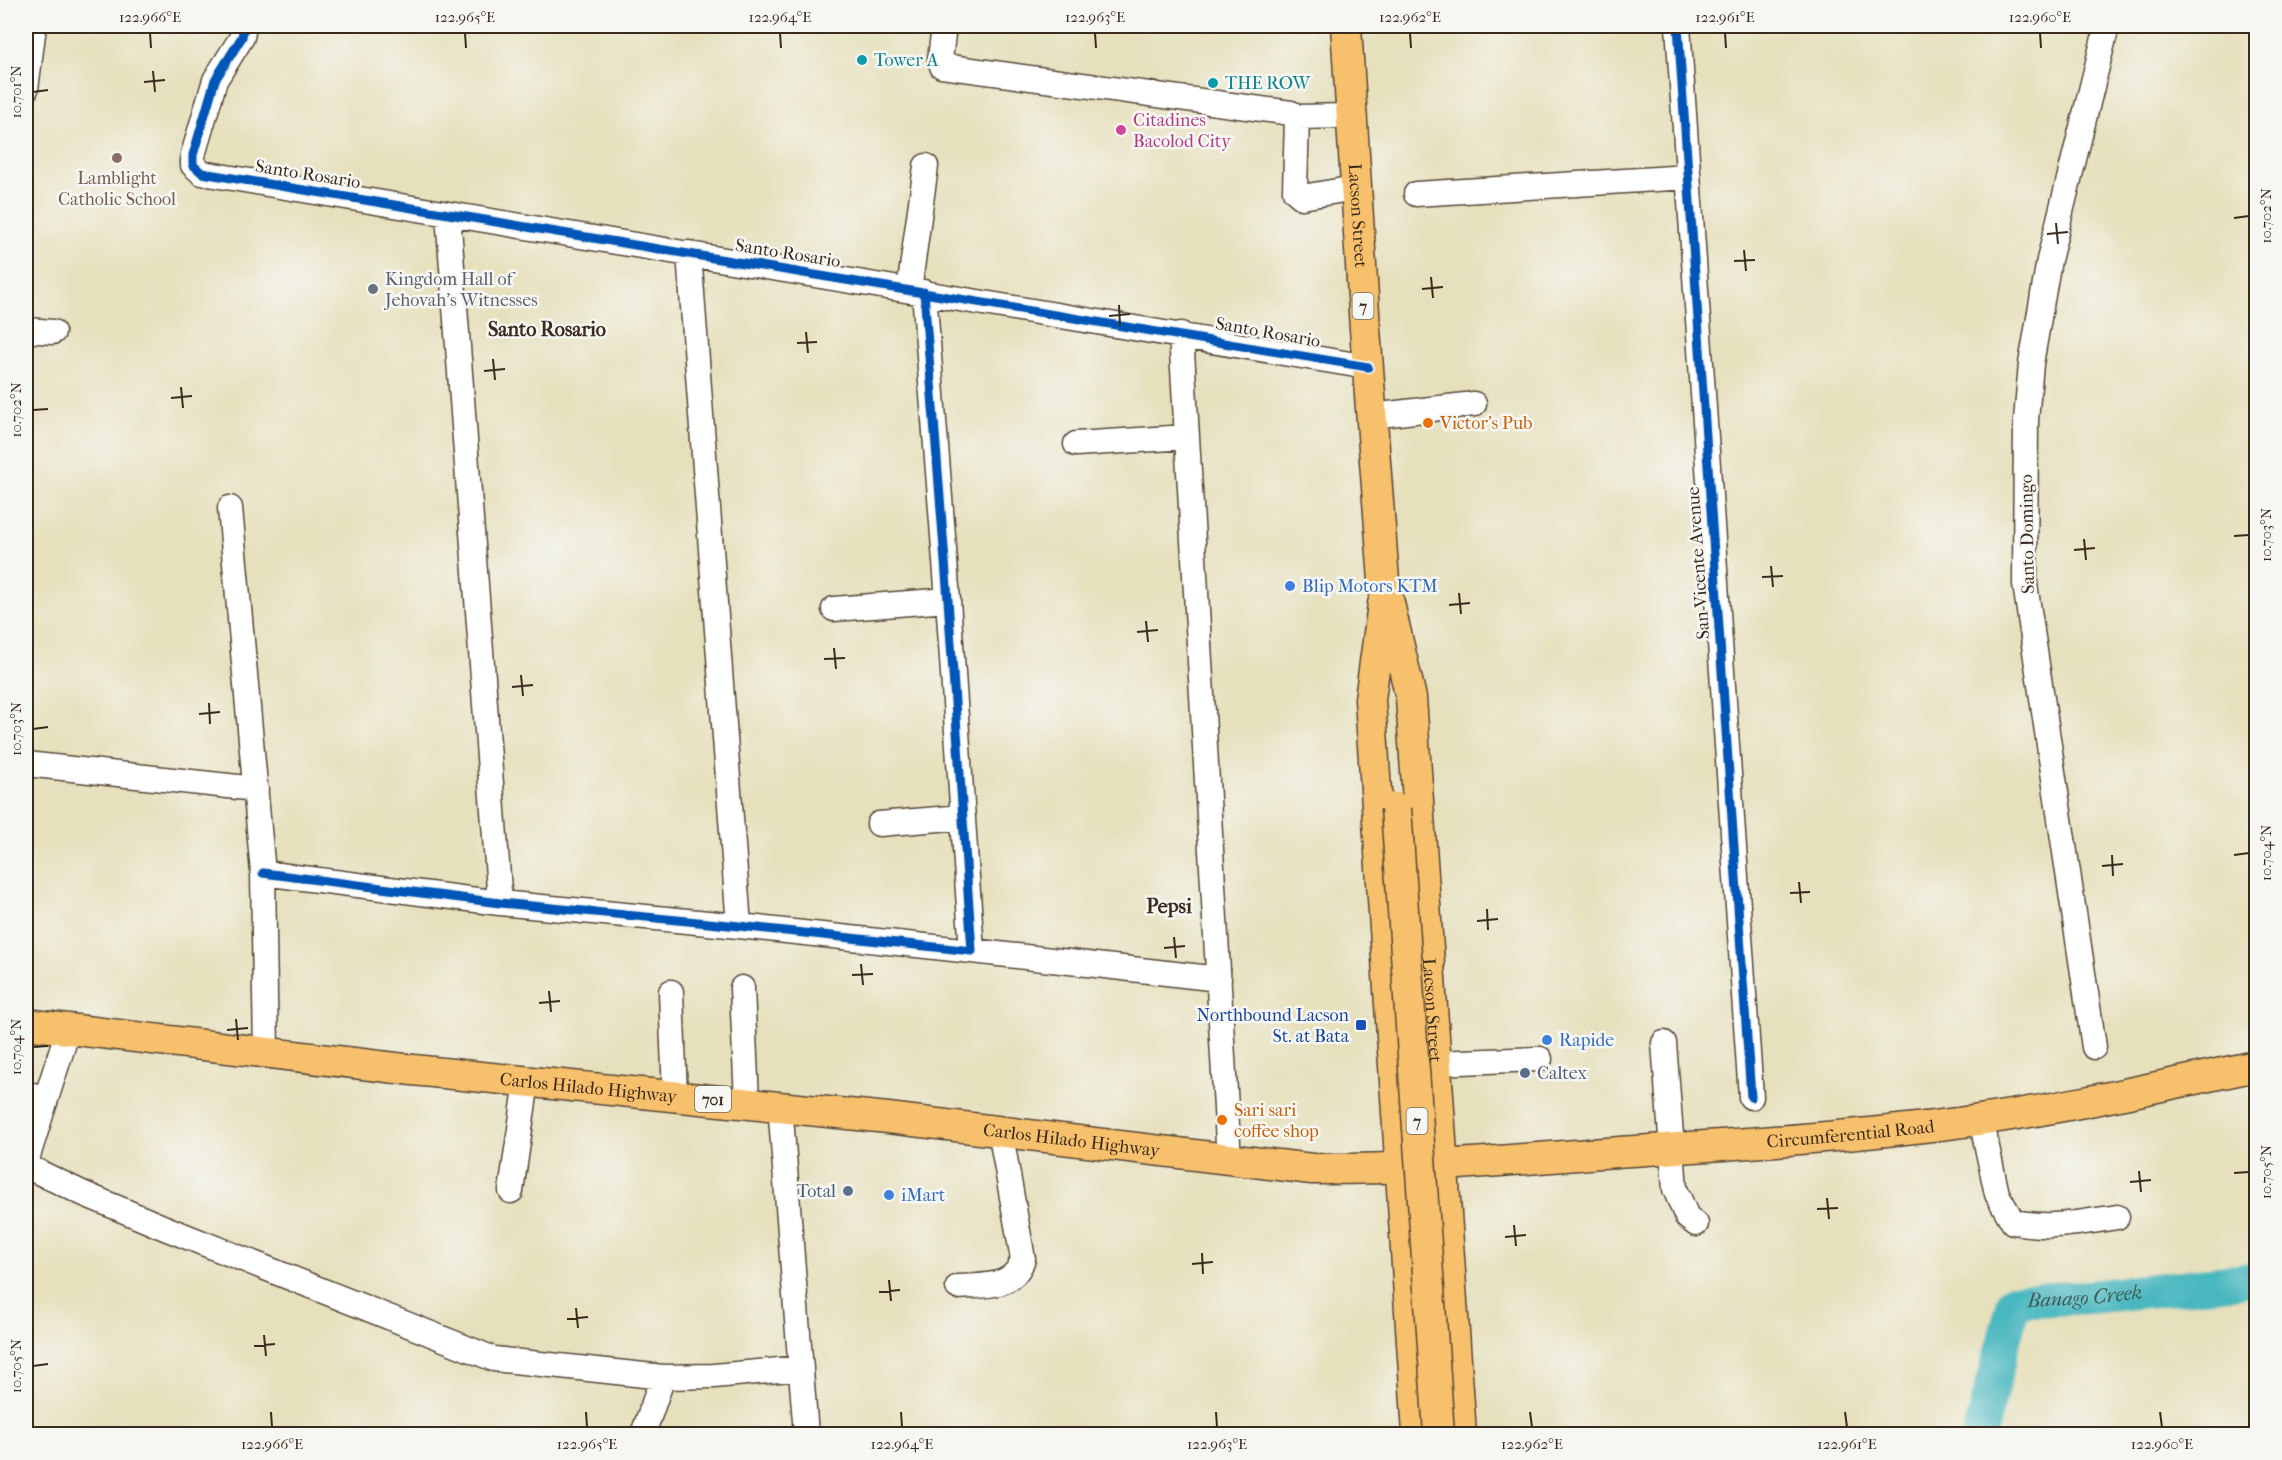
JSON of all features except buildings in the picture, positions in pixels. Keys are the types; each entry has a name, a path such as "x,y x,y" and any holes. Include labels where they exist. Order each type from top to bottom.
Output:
{"main road":[{"name":"Lacson Street","path":"1346,26 1355,188 1385,586 1396,808 1439,1434"},
{"name":"Lacson Street","path":"1385,586 1411,698 1461,1434"},
{"name":"Lacson Street","path":"1385,586 1370,699 1418,1434"},
{"name":"Carlos Hilado Highway","path":"26,1024 266,1053 780,1105 1312,1169 1442,1165"},
{"name":"Circumferential Road","path":"1442,1165 1900,1130 2054,1107 2256,1066"}],"street":[{"path":"26,89 34,26"},
{"name":"Santo Rosario","path":"244,26 242,37 215,80 192,156 193,165 202,173 1181,334 1368,367"},
{"path":"944,26 940,59 942,66 1292,113 1297,117 1351,116"},
{"name":"San Vicente Avenue","path":"1678,26 1751,1097"},
{"name":"Santo Domingo","path":"2094,1047 2025,584 2026,420 2031,364 2049,260 2107,26"},
{"path":"1297,117 1295,190 1302,197 1355,188"},
{"path":"926,166 917,291 948,600 972,951"},
{"path":"1416,194 1688,177"},
{"path":"448,214 500,903"},
{"path":"689,254 739,926"},
{"path":"26,330 53,332"},
{"path":"1181,334 1229,1160"},
{"path":"1372,416 1474,404"},
{"path":"1076,444 1187,437"},
{"path":"230,508 263,873 266,1053"},
{"path":"834,609 948,600"},
{"path":"26,764 256,789"},
{"path":"879,824 963,817"},
{"path":"263,873 500,903 739,926 1219,979"},
{"path":"742,988 747,1102"},
{"path":"671,992 675,1096"},
{"path":"26,1162 36,1095 68,1030"},
{"path":"1664,1043 1675,1189 1687,1217 1696,1224"},
{"path":"1435,1063 1540,1059"},
{"path":"511,1191 527,1081"},
{"path":"780,1105 806,1434"},
{"path":"1981,1119 1997,1194 2013,1222 2059,1227 2117,1217"},
{"path":"958,1287 1011,1280 1019,1271 1023,1259 1000,1130"},
{"path":"26,1166 82,1194 494,1359 663,1377 714,1376 801,1368"},
{"path":"643,1434 663,1377"}],"waterway":[{"name":"Banago Creek","path":"1980,1434 2014,1301 2090,1297 2256,1279"}],"cycle path":[{"path":"244,26 242,37 215,80 193,155 193,165 202,173 1368,367"},
{"path":"1678,26 1751,1097"},
{"path":"263,873 500,903 972,951 924,292"}],"place":[{"name":"Tower A","path":"862,60"},
{"name":"THE ROW","path":"1213,83"},
{"name":"Citadines Bacolod City","path":"1121,130"},
{"name":"Lamblight Catholic School","path":"117,158"},
{"name":"Kingdom Hall of Jehovah's Witnesses","path":"373,289"},
{"name":"Victor's Pub","path":"1428,423"},
{"name":"Blip Motors KTM","path":"1290,586"},
{"name":"Northbound Lacson St. at Bata","path":"1361,1025"},
{"name":"Rapide","path":"1547,1040"},
{"name":"Caltex","path":"1525,1073"},
{"name":"Sari sari coffee shop","path":"1222,1120"},
{"name":"Total","path":"848,1191"},
{"name":"iMart","path":"889,1195"}],"district":[{"name":"Santo Rosario","path":"547,329"},
{"name":"Pepsi","path":"1169,906"}]}
